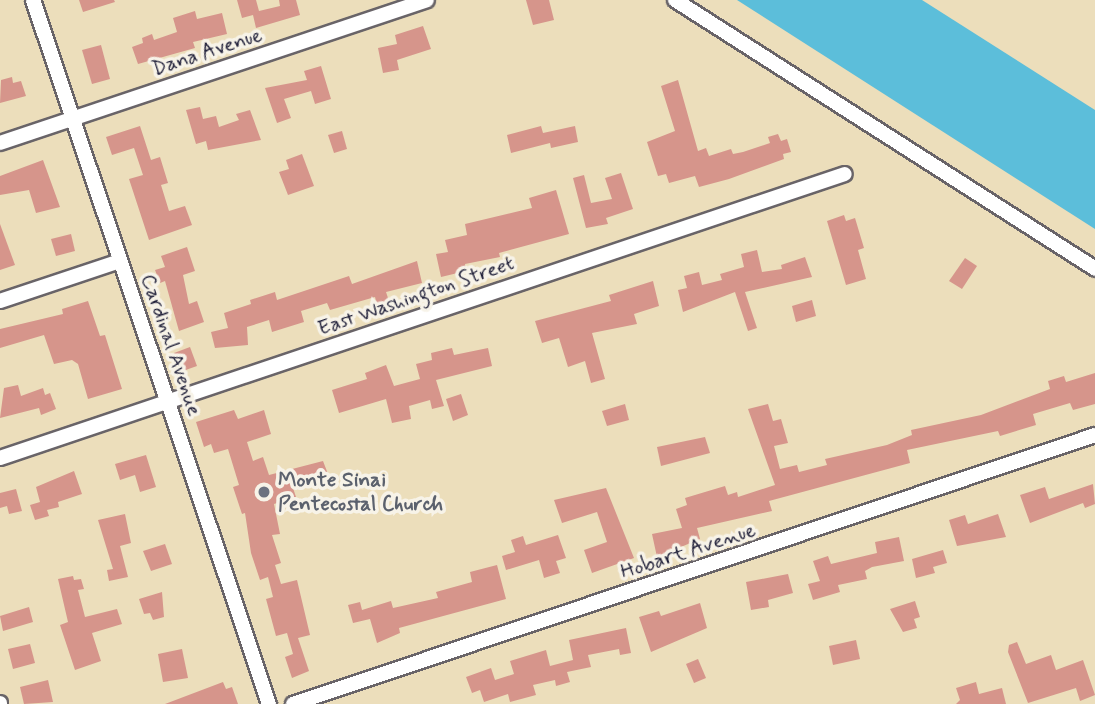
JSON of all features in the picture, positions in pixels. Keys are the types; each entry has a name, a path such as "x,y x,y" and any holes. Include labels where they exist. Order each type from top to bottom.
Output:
{"street":[{"name":"Cardinal Avenue","path":"33,0 269,704"},
{"name":"Dana Avenue","path":"0,143 427,0"},
{"path":"675,0 1095,269"},
{"name":"East Washington Street","path":"0,458 845,174"},
{"path":"0,301 120,261"},
{"name":"Hobart Avenue","path":"293,704 1095,435"}],"water":[{"path":"737,0 922,0 1095,110 1095,229"}],"building":[{"path":"79,0 114,0 115,2 83,12"},
{"path":"237,0 256,0 259,11 280,6 279,0 296,0 300,15 256,28 253,15 242,18"},
{"path":"526,0 549,0 554,20 533,25"},
{"path":"195,11 197,19 222,13 227,34 193,42 195,48 138,64 132,47 143,43 142,38 152,34 154,40 177,32 173,18"},
{"path":"423,26 431,49 397,60 399,70 383,73 378,48 397,44 395,35"},
{"path":"101,45 110,79 92,84 82,50"},
{"path":"321,66 331,99 315,104 311,91 284,99 291,118 277,123 265,88 307,80 304,71"},
{"path":"12,77 13,83 21,81 26,96 0,103 1,80"},
{"path":"678,80 698,151 706,148 709,156 731,149 733,154 743,152 770,143 768,137 778,134 781,141 787,139 791,152 783,154 784,159 699,187 695,176 669,183 666,174 658,176 647,142 675,131 661,86"},
{"path":"200,107 203,119 216,116 219,127 239,120 236,114 250,110 261,140 208,150 206,141 196,144 186,110"},
{"path":"140,126 151,160 160,157 168,183 161,185 169,211 185,206 192,225 149,240 129,179 143,175 134,148 112,155 106,137"},
{"path":"541,126 543,133 575,126 578,142 551,148 550,143 511,153 507,135"},
{"path":"342,131 347,149 334,153 328,135"},
{"path":"302,154 314,186 288,195 279,172 289,169 286,160"},
{"path":"43,160 60,207 36,213 29,190 0,195 0,176"},
{"path":"621,173 633,209 606,218 608,224 586,228 573,178 584,175 591,203 612,199 605,178"},
{"path":"556,190 569,234 499,253 500,257 465,264 466,271 441,277 436,254 448,252 445,240 467,235 465,224 532,208 529,198"},
{"path":"844,215 846,221 855,218 864,248 858,250 866,279 846,285 827,221"},
{"path":"0,224 15,265 0,270"},
{"path":"71,234 75,251 56,256 51,239"},
{"path":"187,247 195,271 183,275 189,304 197,301 204,322 179,331 165,281 160,283 155,270 165,267 161,256"},
{"path":"757,250 762,272 782,269 781,265 805,257 812,277 745,292 757,328 748,331 735,292 683,312 678,290 687,288 684,276 699,272 702,285 722,280 720,274 744,267 741,254"},
{"path":"965,258 977,266 962,289 949,281"},
{"path":"417,261 422,283 386,292 389,301 377,305 375,297 330,310 327,303 301,311 304,322 272,332 269,320 247,327 248,345 215,348 211,332 228,328 224,313 251,304 250,300 275,292 277,300 349,276 352,284"},
{"path":"653,281 659,306 634,314 637,324 592,333 605,379 591,383 585,361 568,367 559,338 542,343 535,321 611,301 609,295"},
{"path":"812,300 816,316 796,322 792,306"},
{"path":"88,301 100,336 105,335 122,389 88,399 78,364 72,360 54,364 44,335 0,348 0,329 63,314 62,309"},
{"path":"190,347 197,366 180,372 174,353"},
{"path":"452,348 454,355 488,348 492,366 436,380 444,406 432,409 430,400 409,406 411,419 392,423 386,399 339,413 332,390 367,379 365,373 386,365 394,386 420,379 416,364 432,360 431,353"},
{"path":"1095,373 1095,404 1073,410 1070,403 1033,414 1036,425 1000,436 998,431 907,450 910,463 769,501 772,511 697,528 700,539 657,557 652,534 682,528 676,509 687,505 685,498 725,486 728,495 737,492 738,497 775,485 748,409 768,404 773,421 781,419 788,443 774,446 780,469 797,465 799,472 827,465 825,459 887,445 912,435 911,430 981,415 1050,389 1048,381 1064,376 1066,382"},
{"path":"18,385 21,396 43,388 45,395 50,393 56,409 41,415 39,408 0,418 4,388"},
{"path":"461,394 468,415 453,421 446,399"},
{"path":"625,404 629,420 607,426 602,411"},
{"path":"234,410 238,419 264,410 271,434 247,442 253,461 263,457 269,475 323,461 328,474 292,485 296,497 274,504 280,534 272,535 281,563 275,565 281,584 297,580 310,635 298,638 309,671 292,678 285,657 293,654 287,633 276,636 266,599 273,597 268,577 260,580 251,553 245,513 242,514 233,487 239,485 228,449 214,453 211,444 204,447 196,422"},
{"path":"705,437 710,453 661,466 657,447"},
{"path":"146,455 156,487 140,492 135,475 120,480 115,464"},
{"path":"74,471 82,494 58,502 59,507 47,510 49,516 35,520 30,505 40,502 36,487"},
{"path":"1093,484 1095,504 1085,508 1083,503 1030,523 1020,495 1045,487 1049,499"},
{"path":"606,488 634,558 592,573 584,550 607,542 597,512 562,523 554,500"},
{"path":"16,489 22,511 9,514 7,506 0,508 0,493"},
{"path":"125,514 131,543 120,546 128,577 109,581 107,570 113,569 98,520"},
{"path":"998,514 1006,537 957,546 949,520 965,515 968,524"},
{"path":"558,535 566,558 556,561 560,573 544,578 539,560 506,570 502,556 515,552 511,540 523,536 526,545"},
{"path":"899,537 904,561 872,567 865,571 867,579 838,585 840,592 813,600 808,584 820,581 813,561 828,556 831,564 877,553 875,542"},
{"path":"165,544 172,564 151,571 143,551"},
{"path":"943,550 947,563 933,567 935,573 916,578 912,559"},
{"path":"497,565 506,599 399,628 400,633 377,643 370,619 353,623 348,605 360,602 362,610 391,601 393,608 438,598 436,592 472,582 470,572"},
{"path":"788,574 793,593 768,600 769,607 751,610 746,582"},
{"path":"73,576 74,580 81,579 84,589 78,590 85,617 117,609 122,624 92,633 101,661 75,670 60,625 68,622 58,579"},
{"path":"162,592 164,617 153,620 150,613 144,614 139,599"},
{"path":"915,601 920,617 914,619 917,628 903,632 890,609"},
{"path":"700,603 707,628 651,652 639,617 659,611 661,616"},
{"path":"29,607 33,622 3,631 0,616"},
{"path":"626,628 631,653 620,655 619,649 588,655 591,667 567,672 570,682 556,686 555,680 533,685 536,695 510,702 508,694 484,702 480,690 472,693 466,677 491,668 495,680 514,674 510,661 546,650 550,666 573,660 569,640"},
{"path":"856,640 860,659 833,665 829,646"},
{"path":"1017,642 1026,664 1051,655 1056,670 1083,660 1095,695 1080,701 1076,688 1028,703 1008,652 1009,645"},
{"path":"30,644 35,663 13,669 8,649"},
{"path":"182,649 188,678 163,682 158,654"},
{"path":"698,659 706,678 694,683 686,664"},
{"path":"48,680 53,702 24,704 20,687"},
{"path":"223,682 226,689 232,687 238,704 165,704"},
{"path":"976,682 979,694 1002,688 1006,704 956,704 960,700 956,688"}],"place":[{"name":"Monte Sinai Pentecostal Church","path":"264,492"}]}
